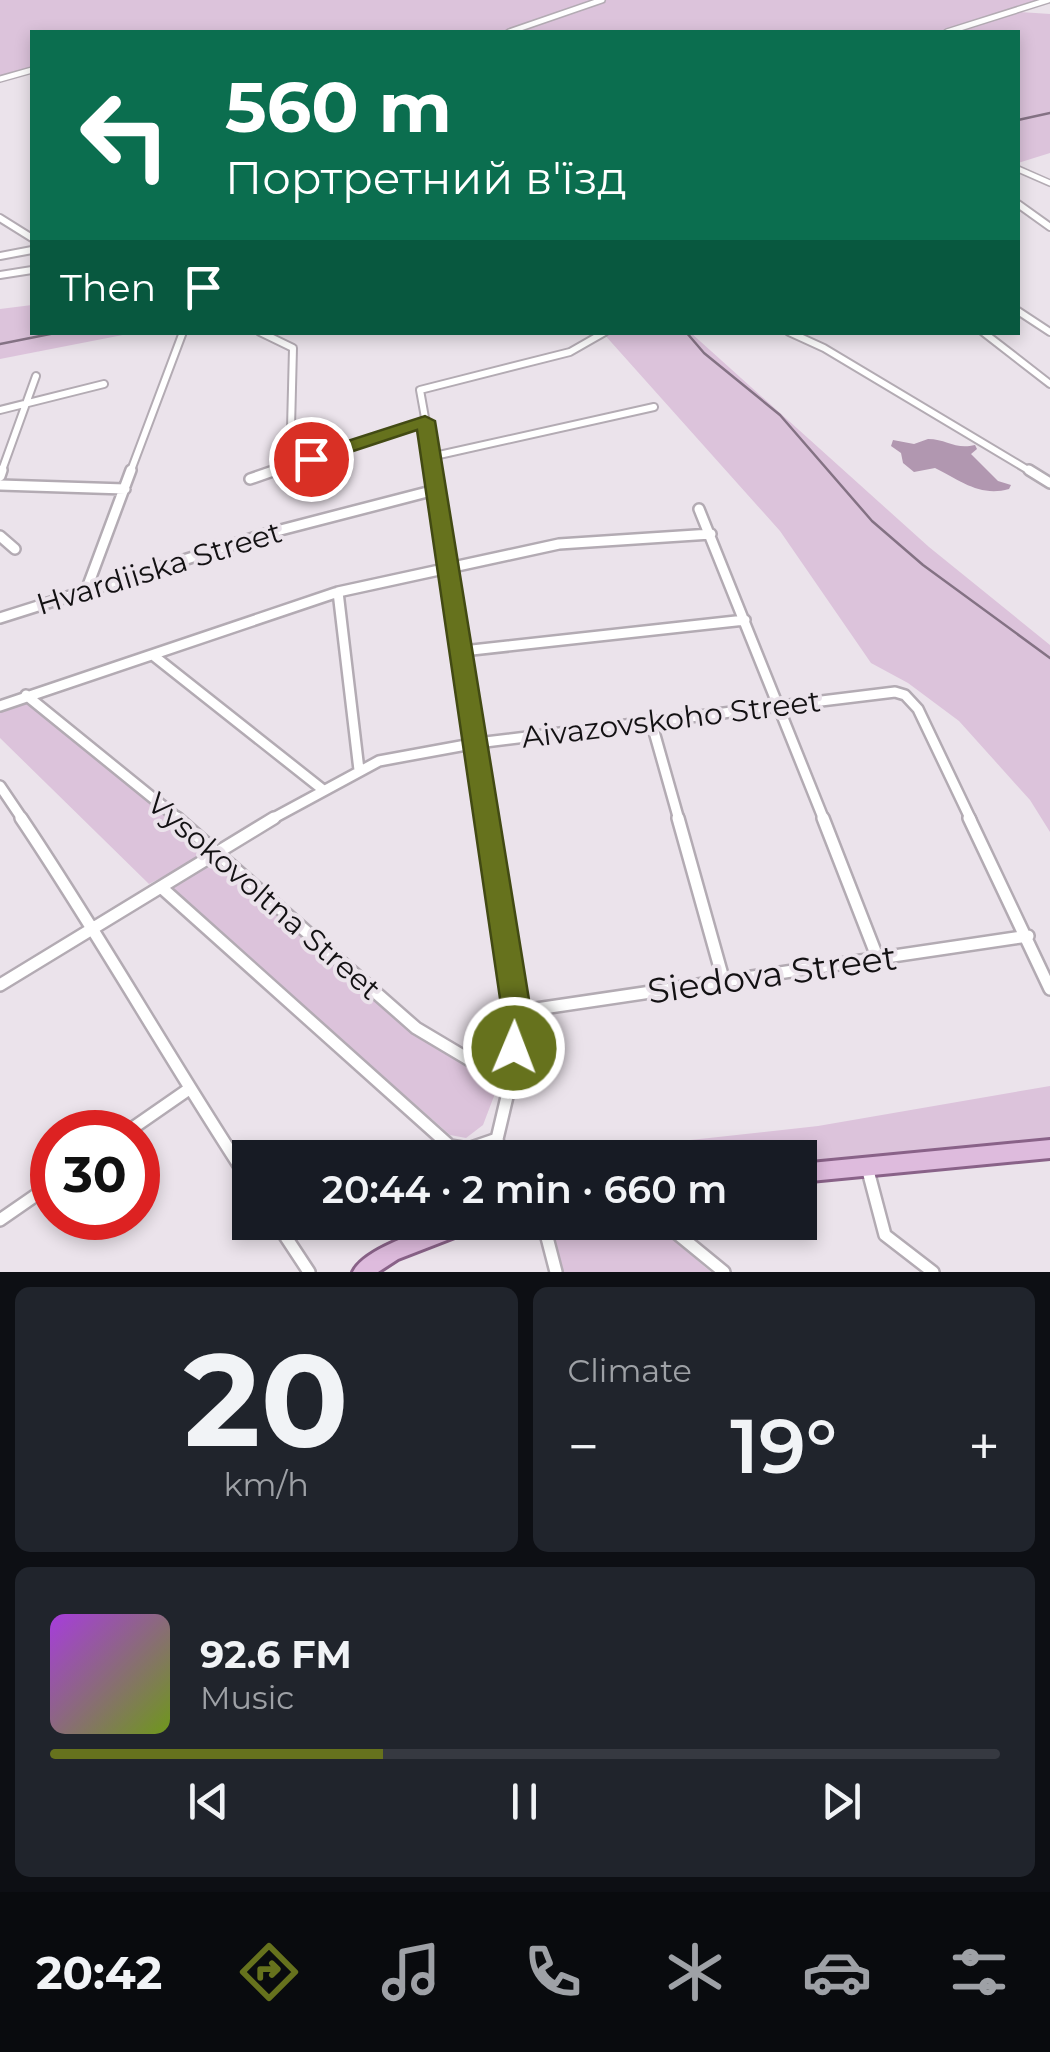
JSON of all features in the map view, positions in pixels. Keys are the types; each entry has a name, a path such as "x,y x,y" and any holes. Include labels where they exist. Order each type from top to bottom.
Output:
{"main road":[{"path":"817,1172 1050,1149"},
{"path":"362,1272 392,1252 424,1240"}],"street":[{"path":"515,30 602,0"},
{"path":"953,30 1048,0"},
{"path":"0,80 30,71"},
{"path":"1020,169 1050,183"},
{"path":"1020,206 1050,228"},
{"path":"0,218 30,237"},
{"path":"0,256 30,250"},
{"path":"0,275 30,270"},
{"path":"1020,312 1050,332"},
{"path":"87,588 180,335"},
{"path":"266,335 293,348 291,428 311,459"},
{"path":"497,1139 510,1084 516,1012 420,390 570,352 601,335"},
{"path":"796,335 824,348 1050,483"},
{"path":"987,335 1050,384"},
{"path":"0,476 36,376"},
{"path":"0,410 104,384"},
{"path":"430,458 654,407"},
{"path":"250,479 425,421"},
{"path":"0,485 125,489"},
{"name":"Hvardiiska Street","path":"0,618 270,532 435,490"},
{"path":"699,509 780,703 878,959"},
{"path":"0,706 338,592 558,544 711,534"},
{"path":"0,536 15,549"},
{"path":"338,592 359,770"},
{"path":"463,651 746,620"},
{"path":"154,656 322,789"},
{"name":"Aivazovskoho Street","path":"0,985 359,770 406,755 477,743 780,703 895,692 918,709 1028,936"},
{"name":"Vysokovoltna Street","path":"26,695 221,854 416,1028 510,1084"},
{"path":"651,721 724,982"},
{"path":"0,786 95,928 232,1155"},
{"name":"Vysokovoltna Street","path":"162,888 450,1146 468,1150 497,1139"},
{"path":"1028,936 1050,989"},
{"name":"Siedova Street","path":"516,1012 1028,936"},
{"path":"159,1110 189,1089"},
{"path":"867,1167 885,1235 933,1272"},
{"path":"0,1220 30,1199"},
{"path":"288,1240 309,1272"},
{"path":"548,1240 556,1272"},
{"path":"685,1240 724,1272"}],"shaded area":[{"path":"0,0 1048,0 953,30 30,30 30,68 0,77"},
{"path":"1020,12 1050,14 1050,153 1020,162 1020,30 962,30"},
{"path":"30,305 30,335 123,335 0,359 0,309"},
{"path":"605,335 693,335 929,547 1050,645 1050,832 1030,800 959,721 908,683 871,663 780,531"},
{"path":"928,439 975,445 977,449 971,454 998,481 1011,485 1009,489 980,489 935,468 914,472 891,446 893,440 914,444"},
{"path":"19,702 30,703 211,852 149,884 0,738 0,711"},
{"path":"220,860 412,1032 499,1083 483,1125 466,1138 450,1135 170,888"},
{"path":"1050,1086 1050,1140 817,1161 817,1140 690,1140 818,1126"},
{"path":"551,1240 673,1240 711,1272 559,1272"}],"waterway":[{"path":"1020,120 1050,113"},
{"path":"0,344 45,335"},
{"path":"689,335 704,353 780,415 872,521 923,565 1050,658"}],"route":[{"path":"311,459 425,421 516,1012 514,1048"}]}
